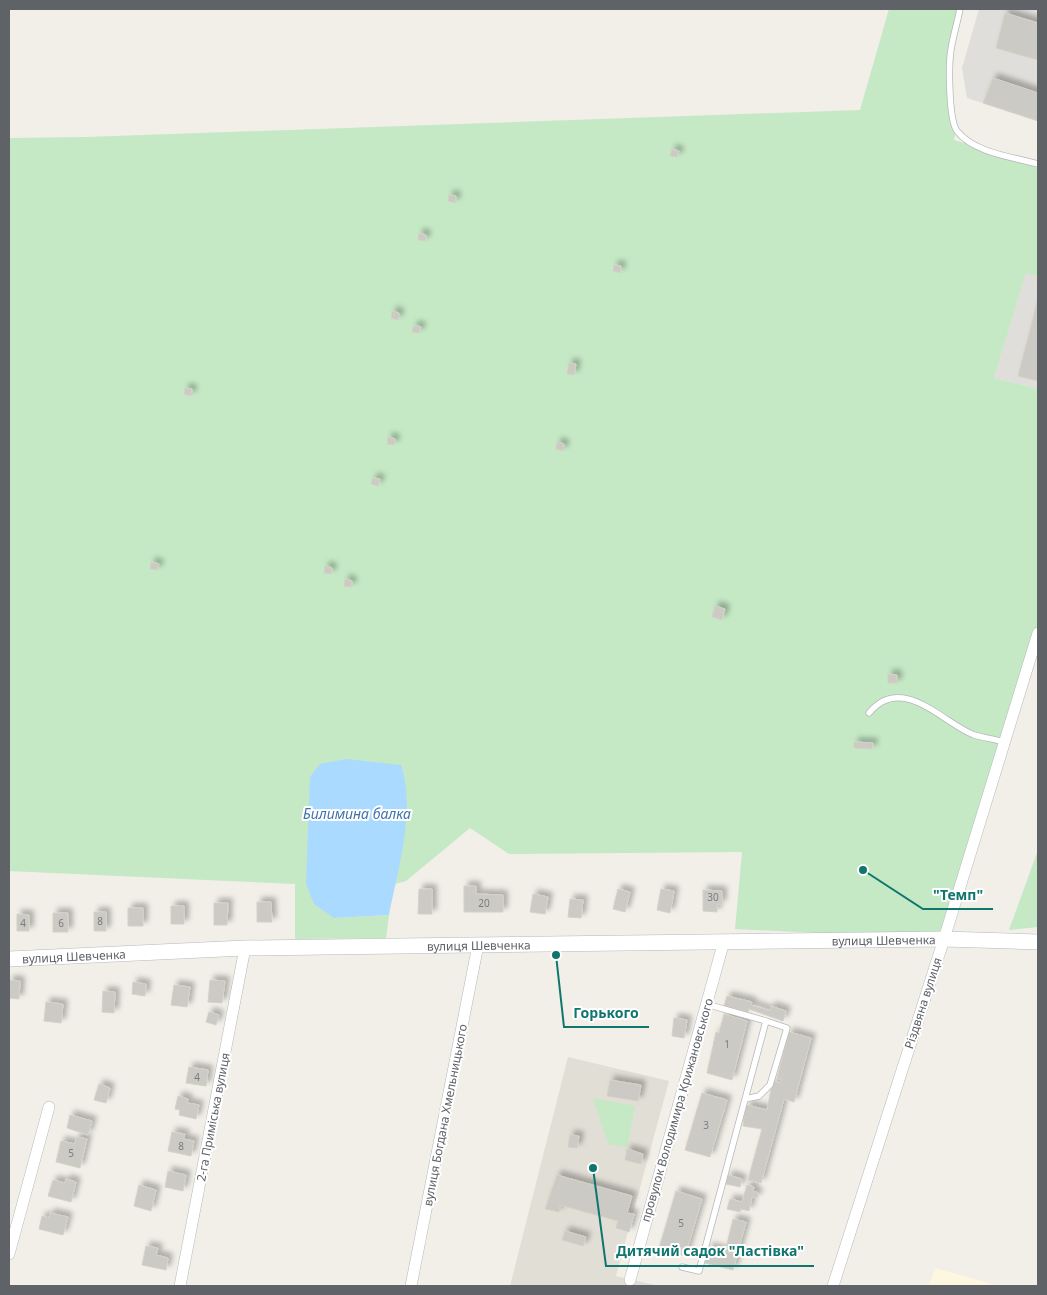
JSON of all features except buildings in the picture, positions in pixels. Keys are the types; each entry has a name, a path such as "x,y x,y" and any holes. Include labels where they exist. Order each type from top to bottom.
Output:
{"street":[{"name":"Різдвяна вулиця","path":"833,1286 944,939 1038,633"},
{"name":"вулиця Шевченка","path":"9,959 245,948 944,939 1038,942"},
{"name":"провулок Володимира Крижановського","path":"630,1280 724,941"},
{"name":"вулиця Богдана Хмельницького","path":"411,1286 478,945"},
{"name":"2-га Приміська вулиця","path":"180,1286 245,948"},
{"path":"9,1254 49,1107"}],"lane":[{"path":"960,9 950,58 953,118 956,130 984,149 1038,164"},
{"path":"868,713 876,704 894,699 910,700 927,705 974,735 1004,742"},
{"path":"706,1004 788,1028 770,1084 759,1096 745,1099"},
{"path":"682,1266 700,1271 766,1021"}],"shaded area":[{"path":"979,9 1038,9 1038,121 967,98 962,68"},
{"path":"1026,272 1038,276 1038,389 994,378"},
{"path":"568,1057 669,1081 616,1276 659,1286 510,1286"},
{"path":"935,1268 998,1286 929,1286"}],"green space":[{"path":"889,9 963,9 950,58 950,79 955,110 954,140 1038,164 1038,276 1026,273 994,378 1038,389 1038,633 944,939 735,929 742,852 509,854 470,828 406,881 395,884 403,844 334,918 389,915 386,938 295,939 295,884 9,871 9,138 86,137 860,110"},
{"path":"1038,850 1038,927 1009,930"},
{"path":"593,1098 635,1106 627,1147 608,1144"}],"water":[{"name":"Билимина балка","path":"346,759 401,765 407,801 406,820 401,859 389,915 334,918 314,904 306,884 310,777 320,764"}],"place":[{"name":"\"Темп\"","path":"863,870"},
{"name":"Горького","path":"556,955"},
{"name":"Дитячий садок \"Ластівка\"","path":"593,1168"}]}
